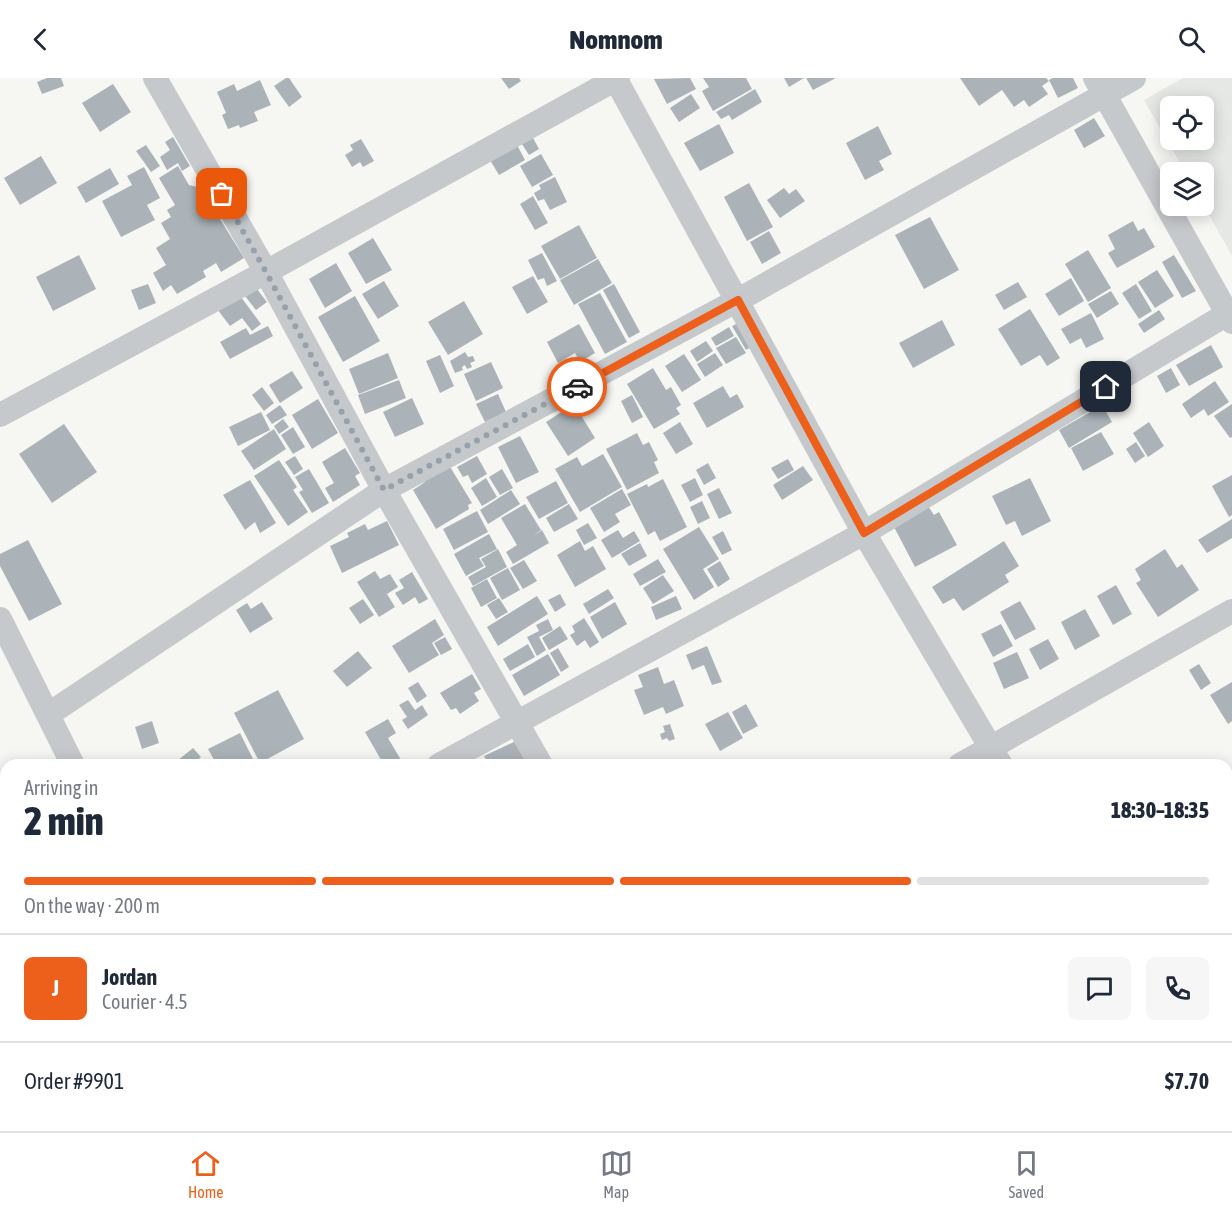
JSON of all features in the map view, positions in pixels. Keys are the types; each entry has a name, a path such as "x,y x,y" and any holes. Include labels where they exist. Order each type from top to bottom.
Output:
{"street":[{"path":"155,78 266,272 384,490 537,759"},
{"path":"0,415 266,272 616,78 864,533 996,756 1232,611"},
{"path":"49,714 384,490 738,300 1100,86 1134,78"},
{"path":"450,759 864,533 1230,318 1100,86"},
{"path":"0,619 8,656 49,714 71,759"}],"shaded area":[{"path":"1183,78 1232,78 1232,256 1210,216 1214,216 1214,162 1179,162 1172,150 1214,150 1214,96 1160,96 1160,128 1144,100"}],"building":[{"path":"47,78 61,78 64,86 42,94 37,82"},
{"path":"289,78 302,97 289,107 274,86"},
{"path":"501,78 519,78 521,81 509,89"},
{"path":"690,78 696,89 667,104 654,79"},
{"path":"703,78 746,78 752,89 713,111 702,91 709,87"},
{"path":"784,78 804,78 789,87"},
{"path":"806,78 836,78 813,90"},
{"path":"960,78 1046,78 1049,81 1042,86 1048,94 1029,107 1024,100 1014,107 1002,90 979,106"},
{"path":"1073,78 1078,88 1058,98 1049,80"},
{"path":"260,80 271,105 254,112 258,121 240,128 239,125 228,129 222,115 226,113 217,92 234,84 237,91"},
{"path":"113,84 131,112 100,132 82,103"},
{"path":"755,89 762,102 732,120 729,115 721,119 716,112"},
{"path":"691,94 700,108 679,122 670,108"},
{"path":"1094,118 1105,136 1084,148 1074,130"},
{"path":"719,124 734,153 700,171 684,143"},
{"path":"878,126 892,154 879,161 884,170 865,180 846,143"},
{"path":"173,137 190,166 182,171 178,163 167,170 160,157 170,150 165,142"},
{"path":"533,138 539,149 529,155 522,144"},
{"path":"361,139 374,161 363,167 360,162 352,167 345,155 353,150 350,145"},
{"path":"146,145 160,166 151,172 136,151"},
{"path":"517,145 525,160 499,175 490,160"},
{"path":"541,154 553,175 532,187 520,166"},
{"path":"41,156 57,183 20,205 4,178"},
{"path":"178,166 189,185 201,188 244,258 221,272 216,263 203,271 206,277 177,294 171,285 163,291 153,273 166,265 156,248 170,239 161,223 171,217 167,210 175,205 159,178"},
{"path":"144,167 160,198 147,205 155,220 121,237 102,201 132,185 127,176"},
{"path":"110,168 119,184 86,203 77,187"},
{"path":"555,177 567,202 550,210 544,199 538,201 534,193 541,189 539,185"},
{"path":"749,183 773,227 747,241 724,197"},
{"path":"784,188 789,194 796,189 805,201 780,218 767,200"},
{"path":"533,196 548,223 535,230 520,204"},
{"path":"930,217 959,270 924,289 895,235"},
{"path":"1133,221 1138,231 1144,228 1155,247 1117,268 1108,253 1115,249 1108,235"},
{"path":"579,225 597,258 560,279 541,246"},
{"path":"769,231 781,253 762,264 750,242"},
{"path":"373,238 392,270 366,284 348,253"},
{"path":"1088,250 1111,288 1088,302 1065,264"},
{"path":"542,253 557,281 547,286 544,278 538,280 528,260"},
{"path":"79,255 96,289 53,311 36,277"},
{"path":"1174,255 1196,291 1182,298 1162,262"},
{"path":"598,259 612,283 574,305 560,280"},
{"path":"336,263 352,291 325,308 309,279"},
{"path":"1157,270 1174,296 1155,308 1138,282"},
{"path":"533,276 548,302 527,314 512,287"},
{"path":"1071,278 1084,301 1059,316 1045,294"},
{"path":"384,281 399,306 378,319 362,294"},
{"path":"1018,282 1027,297 1004,310 995,295"},
{"path":"148,284 156,303 139,310 131,290"},
{"path":"614,284 640,332 629,338 603,290"},
{"path":"1136,284 1152,311 1139,319 1122,293"},
{"path":"256,288 267,302 256,310 245,296"},
{"path":"1111,291 1119,304 1097,318 1088,304"},
{"path":"238,293 261,324 252,331 242,318 230,326 217,309"},
{"path":"600,293 627,342 605,354 578,304"},
{"path":"355,296 380,341 343,362 318,317"},
{"path":"464,301 483,334 448,355 428,322"},
{"path":"1030,309 1060,358 1047,366 1040,355 1021,366 998,329"},
{"path":"1159,310 1165,319 1144,333 1138,324"},
{"path":"1091,313 1104,339 1086,348 1081,338 1070,344 1061,329"},
{"path":"942,320 955,345 913,368 899,343"},
{"path":"743,321 756,344 746,350 732,326"},
{"path":"579,324 595,353 580,362 575,353 558,363 547,342"},
{"path":"268,326 273,336 230,359 220,342 246,328 250,335"},
{"path":"729,327 734,336 716,346 711,338"},
{"path":"736,337 746,353 726,364 716,348"},
{"path":"706,341 713,351 697,362 690,351"},
{"path":"1211,345 1223,367 1189,386 1176,365"},
{"path":"465,352 468,357 473,356 475,361 470,363 472,367 467,369 465,365 462,367 463,370 455,373 450,361"},
{"path":"388,353 398,378 359,394 349,369"},
{"path":"715,353 723,365 705,377 697,364"},
{"path":"684,354 701,380 682,392 665,366"},
{"path":"440,355 454,386 440,393 426,361"},
{"path":"491,362 503,388 476,401 464,374"},
{"path":"653,368 666,390 671,387 681,405 676,408 680,414 654,429 627,384"},
{"path":"1171,368 1180,385 1166,393 1157,376"},
{"path":"292,371 303,388 280,403 269,385"},
{"path":"399,380 406,398 365,414 358,395"},
{"path":"1215,381 1229,402 1208,416 1204,409 1191,418 1182,404"},
{"path":"723,386 730,398 737,394 744,407 707,428 693,403"},
{"path":"262,387 274,403 264,411 252,395"},
{"path":"498,394 506,412 485,422 476,404"},
{"path":"632,395 643,417 632,423 621,401"},
{"path":"412,398 424,424 395,437 383,412"},
{"path":"318,399 338,433 312,449 292,415"},
{"path":"574,404 595,438 568,456 546,422"},
{"path":"1232,404 1232,437 1230,438 1214,416"},
{"path":"280,405 287,415 272,424 266,415"},
{"path":"1102,405 1112,422 1069,448 1059,430"},
{"path":"261,412 270,430 238,446 229,427"},
{"path":"283,419 289,427 279,434 274,426"},
{"path":"680,422 693,444 676,454 663,433"},
{"path":"1149,422 1164,446 1148,457 1133,433"},
{"path":"64,424 97,472 52,503 19,454"},
{"path":"293,427 305,447 293,454 281,435"},
{"path":"274,429 286,449 254,470 241,451"},
{"path":"1101,432 1114,454 1083,471 1071,448"},
{"path":"637,433 643,445 649,442 658,460 654,462 659,473 627,490 606,449"},
{"path":"520,436 539,472 516,483 498,447"},
{"path":"1136,442 1145,456 1135,463 1126,449"},
{"path":"345,448 360,473 355,476 360,485 333,502 325,488 334,483 322,462"},
{"path":"603,454 622,487 580,512 555,469 577,457 582,466"},
{"path":"295,456 303,469 294,475 285,462"},
{"path":"477,456 487,474 472,483 468,475 463,477 457,467"},
{"path":"788,459 794,470 778,479 771,468"},
{"path":"279,460 297,487 293,490 308,512 288,526 254,476"},
{"path":"708,463 716,478 704,485 696,470"},
{"path":"449,465 472,503 468,505 469,509 436,529 413,490 425,482 422,477"},
{"path":"803,466 813,480 782,500 773,485"},
{"path":"309,469 329,503 312,513 299,492 303,490 295,477"},
{"path":"502,469 513,488 500,495 489,477"},
{"path":"1232,475 1232,515 1229,517 1212,486"},
{"path":"486,478 497,497 482,506 471,488"},
{"path":"695,478 703,495 690,502 681,485"},
{"path":"1030,478 1051,521 1022,536 1015,521 1006,525 992,496"},
{"path":"663,479 687,527 660,541 655,531 648,535 627,494"},
{"path":"250,480 276,523 260,533 255,522 245,530 223,495"},
{"path":"556,481 568,503 539,519 526,497"},
{"path":"719,488 732,513 719,519 707,494"},
{"path":"622,489 631,505 615,514 620,522 604,532 590,508"},
{"path":"511,490 520,504 488,524 480,510"},
{"path":"702,501 710,518 698,524 690,507"},
{"path":"525,504 541,530 533,536 542,530 549,543 513,564 506,552 517,545 501,518"},
{"path":"569,504 578,519 554,532 546,518"},
{"path":"928,506 934,515 939,512 957,545 915,567 893,525"},
{"path":"477,511 488,532 454,550 443,529"},
{"path":"1232,519 1232,538 1207,553 1198,540"},
{"path":"387,521 399,545 342,573 330,546 349,537 347,533 365,524 368,530"},
{"path":"588,523 597,538 584,545 576,530"},
{"path":"699,527 719,559 703,569 714,587 694,600 663,549"},
{"path":"618,530 623,538 634,531 640,541 612,558 601,540"},
{"path":"723,531 732,550 722,555 712,537"},
{"path":"489,534 497,549 479,558 484,566 466,576 454,554"},
{"path":"28,540 62,604 29,621 0,566 0,554"},
{"path":"580,541 585,551 593,546 606,569 575,587 557,555"},
{"path":"1004,541 1019,566 1005,575 1009,582 963,611 954,598 943,604 932,587"},
{"path":"640,543 647,556 629,566 621,554"},
{"path":"498,549 507,567 473,586 468,577 486,567 481,559"},
{"path":"1165,549 1177,568 1182,564 1199,590 1158,617 1136,583 1141,580 1135,569"},
{"path":"658,559 666,572 640,586 633,574"},
{"path":"524,560 537,581 523,589 510,568"},
{"path":"720,561 730,579 718,587 707,569"},
{"path":"508,568 520,590 502,600 490,578"},
{"path":"375,571 380,579 390,574 398,587 387,594 395,607 379,617 357,582"},
{"path":"412,572 428,599 419,604 415,597 403,605 395,593 404,588 399,580"},
{"path":"663,575 674,591 653,604 643,588"},
{"path":"487,579 497,598 481,607 471,588"},
{"path":"1116,585 1132,614 1113,625 1097,596"},
{"path":"608,589 614,598 589,614 583,604"},
{"path":"560,594 566,605 555,612 548,600"},
{"path":"537,596 548,614 498,646 487,627"},
{"path":"676,596 682,609 656,620 651,607"},
{"path":"499,598 508,612 496,619 487,605"},
{"path":"363,599 374,615 360,624 349,608"},
{"path":"1020,601 1036,629 1015,640 1000,612"},
{"path":"262,602 273,619 250,633 236,610 247,603 251,609"},
{"path":"615,602 627,624 602,639 590,617"},
{"path":"1085,609 1100,636 1075,650 1061,622"},
{"path":"584,618 599,642 590,648 585,640 577,646 570,635 575,632 572,626"},
{"path":"435,619 444,635 432,643 439,655 409,673 392,646"},
{"path":"548,619 553,630 539,637 546,650 537,656 527,637 539,631 536,625"},
{"path":"1001,624 1013,646 993,657 981,634"},
{"path":"560,626 568,639 549,650 542,638"},
{"path":"445,637 452,649 441,655 434,643"},
{"path":"1048,639 1059,659 1040,670 1029,649"},
{"path":"528,644 535,657 510,671 503,659"},
{"path":"707,646 722,682 712,685 704,665 692,670 686,655"},
{"path":"558,648 569,667 561,672 550,653"},
{"path":"358,651 372,668 347,687 333,671"},
{"path":"1017,652 1029,678 1004,689 993,663"},
{"path":"548,654 560,675 524,696 512,675"},
{"path":"1199,664 1211,683 1201,690 1189,670"},
{"path":"658,667 664,684 674,680 684,706 666,714 663,707 644,715 634,690 643,687 638,675"},
{"path":"472,674 481,689 474,693 479,701 460,714 456,708 451,710 440,693"},
{"path":"418,682 427,696 417,703 408,688"},
{"path":"1232,682 1232,721 1228,724 1210,695"},
{"path":"278,690 304,739 267,759 258,759 234,713"},
{"path":"408,700 415,710 422,705 428,715 408,729 402,720 407,717 399,705"},
{"path":"746,704 758,726 743,734 732,712"},
{"path":"728,712 743,738 720,751 705,724"},
{"path":"388,719 396,733 388,738 400,759 381,759 365,732"},
{"path":"152,721 159,743 142,749 135,727"},
{"path":"670,724 675,739 662,740 660,734 665,732 663,726"},
{"path":"240,733 253,759 214,759 208,749"},
{"path":"518,740 527,759 486,759 484,756"},
{"path":"193,748 201,757 199,759 179,759"}],"way so far":[{"path":"222,194 384,490 577,387"}],"route":[{"path":"577,387 738,300 864,533 1106,387"}]}
